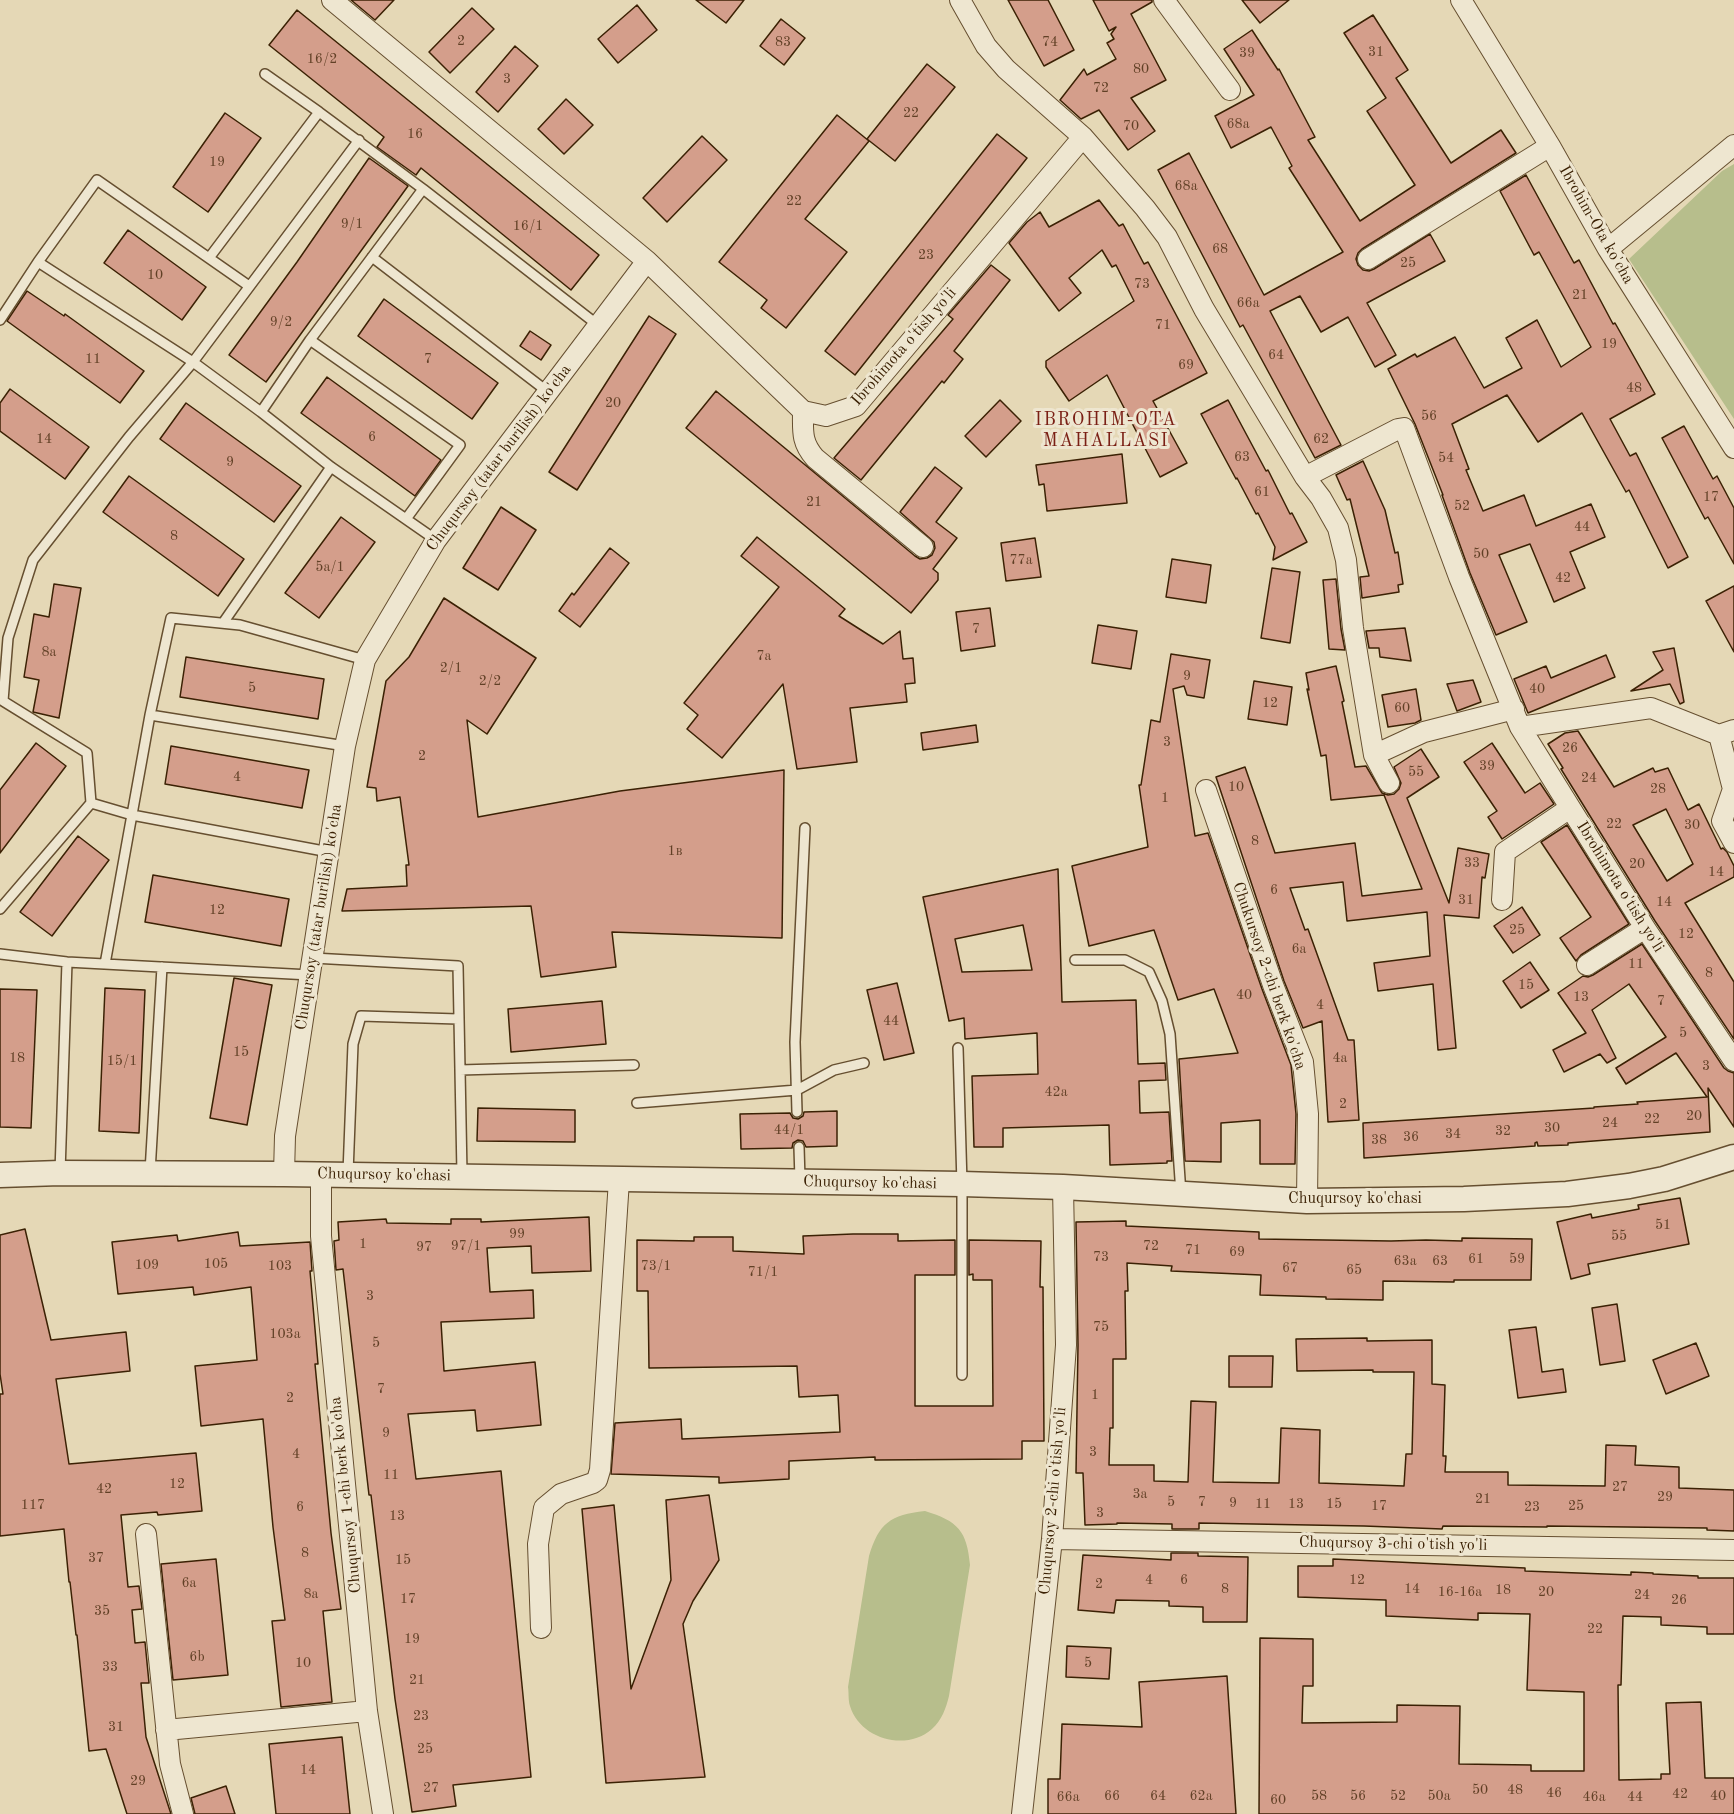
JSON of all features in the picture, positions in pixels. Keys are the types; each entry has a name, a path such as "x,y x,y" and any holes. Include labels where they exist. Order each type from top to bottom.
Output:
{"street":[{"path":"332,0 647,261 803,411 802,438 815,458 923,547"},
{"path":"960,0 986,46 1006,69 1083,137 1145,208 1167,237 1204,309 1338,528 1346,560 1353,628 1374,755 1389,783"},
{"path":"1164,0 1230,90"},
{"name":"Ibrohim-Ota ko'cha","path":"1461,0 1550,146 1608,249 1734,448"},
{"name":"Ibrohimota o'tish yo'li","path":"803,411 826,417 856,406 1083,137"},
{"path":"1608,249 1734,145"},
{"path":"1368,259 1550,146"},
{"name":"Chuqursoy (tatar burilish) ko'cha","path":"284,1174 285,1136 328,852 345,746 365,660 436,540 647,261"},
{"name":"Ibrohimota o'tish yo'li","path":"1305,477 1404,428 1459,577 1517,718 1645,928 1734,1061"},
{"path":"1374,755 1424,732 1517,718 1651,708 1726,733 1733,789 1722,821 1734,843"},
{"name":"Chukursoy 2-chi berk ko'cha","path":"1206,790 1273,985 1303,1062 1308,1114 1307,1201"},
{"path":"1502,900 1505,852 1570,808"},
{"path":"1587,965 1645,928"},
{"name":"Chuqursoy ko'chasi","path":"0,1175 284,1174 962,1184 1063,1187 1307,1201 1464,1199 1592,1191 1664,1179 1734,1156"},
{"name":"Chuqursoy 1-chi berk ko'cha","path":"321,1175 321,1236 367,1711 383,1814"},
{"path":"541,1628 538,1544 544,1508 561,1494 597,1480 600,1470 619,1180"},
{"name":"Chuqursoy 2-chi o'tish yo'li","path":"1022,1814 1052,1539 1066,1345 1063,1187"},
{"path":"146,1534 170,1764 183,1814"},
{"name":"Chuqursoy 3-chi o'tish yo'li","path":"1052,1539 1734,1550"},
{"path":"166,1730 367,1711"}],"lane":[{"path":"265,74 359,140 599,326"},
{"path":"208,258 319,112"},
{"path":"0,909 91,803 87,753 2,701 8,638 33,560 129,437 193,362 359,140"},
{"path":"0,320 97,180 249,286"},
{"path":"261,412 310,340 423,189"},
{"path":"372,257 548,392"},
{"path":"38,262 193,362 330,467 436,540"},
{"path":"310,340 460,445 406,519"},
{"path":"223,623 330,467"},
{"path":"105,964 150,715 171,618 240,625 365,660"},
{"path":"150,715 345,746"},
{"path":"91,803 132,815 328,852"},
{"path":"797,1112 795,1042 805,828"},
{"path":"0,954 67,962 162,968 458,966 462,1177"},
{"path":"1075,960 1125,960 1149,972 1162,1000 1170,1034 1180,1194"},
{"path":"60,1173 67,962"},
{"path":"150,1173 162,968"},
{"path":"347,1175 353,1044 361,1016 458,1019"},
{"path":"958,1048 962,1184 962,1376"},
{"path":"637,1103 797,1090 834,1070 864,1063"},
{"path":"460,1070 634,1065"},
{"path":"799,1148 800,1182"}],"green space":[{"path":"1734,164 1734,419 1629,259 1722,171"},
{"path":"925,1511 946,1519 959,1529 969,1553 970,1565 945,1709 932,1729 910,1740 897,1741 873,1734 863,1727 850,1706 848,1687 869,1556 873,1545 882,1528 895,1518"}],"building":[{"path":"351,0 394,0 375,20"},
{"path":"696,0 744,0 726,23"},
{"path":"1008,0 1048,0 1074,50 1044,66"},
{"path":"1093,0 1152,0 1131,14 1166,80 1131,98 1155,131 1128,150 1099,110 1081,119 1060,100 1084,69 1087,75 1116,59 1107,43 1114,39 1111,34 1116,27 1109,31"},
{"path":"1242,0 1289,0 1260,23"},
{"path":"637,5 657,30 618,63 598,39"},
{"path":"472,8 494,29 450,73 429,52"},
{"path":"297,10 599,255 571,290 421,168 416,175 377,147 384,137 269,45"},
{"path":"1373,15 1408,70 1396,78 1451,163 1501,130 1516,153 1358,253 1356,259 1358,265 1363,270 1369,271 1430,234 1445,261 1367,303 1396,355 1375,367 1348,317 1321,332 1300,296 1270,311 1341,445 1315,458 1243,325 1240,327 1158,170 1189,153 1264,295 1343,252 1289,168 1292,166 1271,127 1231,148 1215,116 1254,95 1224,49 1252,30 1279,69 1315,137 1308,140 1360,221 1415,185 1367,111 1386,98 1344,33"},
{"path":"781,19 805,38 784,65 760,46"},
{"path":"515,46 538,66 498,112 476,92"},
{"path":"927,64 955,87 895,161 867,139"},
{"path":"566,99 593,125 564,154 538,129"},
{"path":"225,113 261,138 208,212 173,187"},
{"path":"837,115 869,141 805,219 847,252 786,328 761,308 767,300 719,262"},
{"path":"997,134 1027,158 855,375 825,351"},
{"path":"702,136 727,160 667,222 643,198"},
{"path":"369,158 408,186 266,382 229,355"},
{"path":"1526,175 1574,263 1579,260 1613,324 1615,323 1655,394 1610,419 1630,456 1636,453 1688,557 1668,568 1629,490 1626,492 1582,413 1538,442 1507,395 1452,424 1469,469 1466,470 1483,511 1524,495 1536,526 1591,504 1605,537 1570,552 1585,588 1554,602 1530,544 1499,555 1527,622 1496,635 1470,573 1415,424 1388,369 1415,354 1417,357 1455,337 1484,388 1522,368 1506,338 1537,320 1561,367 1591,347 1539,252 1534,255 1500,191"},
{"path":"1099,200 1119,226 1123,224 1144,264 1148,262 1207,373 1153,401 1187,463 1160,477 1107,375 1069,401 1046,367 1046,361 1134,301 1116,265 1112,267 1102,250 1069,278 1081,293 1059,311 1009,243 1027,222 1040,212 1049,227"},
{"path":"128,230 206,287 182,320 104,263"},
{"path":"991,265 1010,280 954,351 963,359 944,383 942,381 861,480 834,458 953,319 948,315"},
{"path":"27,291 64,316 65,314 144,371 120,403 7,321"},
{"path":"384,299 498,383 472,419 358,336"},
{"path":"649,316 676,334 577,490 549,472"},
{"path":"530,331 551,345 541,360 520,346"},
{"path":"327,377 441,460 415,496 301,413"},
{"path":"10,389 89,447 65,479 0,431 0,403"},
{"path":"716,391 920,559 932,555 935,548 934,542 900,512 935,467 962,488 936,522 957,538 933,569 938,573 938,580 911,613 686,428"},
{"path":"1000,400 1021,421 986,457 965,436"},
{"path":"1228,400 1307,542 1273,560 1275,547 1201,414"},
{"path":"186,403 301,486 274,522 160,439"},
{"path":"1684,426 1713,479 1717,476 1734,508 1734,564 1708,517 1705,519 1662,438"},
{"path":"1122,454 1127,503 1047,511 1044,484 1039,485 1036,465"},
{"path":"1363,461 1385,510 1395,553 1398,552 1403,584 1398,585 1399,592 1362,598 1360,577 1369,576 1350,499 1347,500 1336,475"},
{"path":"129,476 244,559 218,596 103,512"},
{"path":"501,507 536,530 498,590 463,568"},
{"path":"341,517 375,542 319,618 285,593"},
{"path":"757,537 845,609 839,616 883,644 900,631 903,659 913,658 915,683 905,684 907,702 850,708 857,762 797,769 783,684 722,758 687,729 698,715 684,703 779,587 741,556"},
{"path":"1035,538 1041,577 1006,581 1001,543"},
{"path":"610,548 629,563 580,627 559,611"},
{"path":"1172,559 1211,565 1206,603 1166,597"},
{"path":"1272,568 1300,572 1290,643 1261,638"},
{"path":"1336,579 1345,650 1329,649 1323,580"},
{"path":"54,584 81,588 59,718 33,712 39,680 24,677 34,614 49,617"},
{"path":"1734,586 1734,652 1706,601"},
{"path":"444,598 536,658 487,734 467,720 478,817 620,791 784,770 782,938 612,932 616,967 541,977 531,906 342,911 347,889 407,886 406,865 409,865 400,797 377,801 376,788 367,787 386,681 409,657"},
{"path":"990,608 995,646 961,651 956,612"},
{"path":"1098,625 1137,631 1131,669 1092,663"},
{"path":"1405,628 1411,661 1380,657 1379,648 1369,648 1366,631"},
{"path":"1674,648 1684,702 1680,704 1670,684 1631,691 1663,670 1653,652"},
{"path":"1171,654 1210,660 1204,698 1187,695 1184,686 1173,689 1195,836 1208,833 1291,1065 1296,1114 1295,1164 1260,1164 1260,1120 1221,1123 1221,1162 1185,1161 1179,1059 1238,1053 1214,989 1178,1000 1154,930 1089,946 1072,866 1148,847 1139,785 1141,785 1151,720 1160,722"},
{"path":"1606,655 1615,677 1528,713 1514,679 1546,666 1551,678"},
{"path":"186,657 324,679 318,719 180,697"},
{"path":"1336,666 1355,767 1366,766 1382,793 1394,794 1401,783 1394,767 1421,749 1439,777 1407,798 1449,903 1458,848 1489,854 1485,878 1482,877 1479,918 1444,915 1456,1048 1438,1050 1433,984 1378,991 1374,963 1430,956 1427,912 1347,921 1343,882 1290,888 1305,930 1308,929 1348,1040 1354,1040 1359,1120 1328,1122 1322,1021 1303,1028 1284,981 1216,777 1245,767 1275,853 1355,843 1362,896 1422,889 1384,795 1331,800 1326,755 1321,756 1307,689 1309,690 1306,673"},
{"path":"1473,680 1481,702 1457,711 1447,684"},
{"path":"1254,681 1292,687 1287,725 1248,719"},
{"path":"1416,689 1421,720 1388,727 1382,695"},
{"path":"976,725 978,742 923,750 921,733"},
{"path":"1578,731 1614,787 1653,768 1655,772 1668,768 1688,810 1699,804 1721,849 1727,852 1734,866 1734,877 1685,903 1734,982 1734,1039 1655,921 1561,769 1563,768 1548,744 1565,733","holes":["1666,809 1693,864 1667,881 1633,825"]},
{"path":"36,743 66,766 0,853 0,790"},
{"path":"1492,743 1525,793 1540,783 1554,804 1502,839 1488,817 1497,811 1464,762"},
{"path":"171,746 309,770 302,808 165,784"},
{"path":"1567,825 1629,924 1581,955 1576,961 1560,938 1591,917 1541,842"},
{"path":"78,836 109,860 52,936 20,912"},
{"path":"1058,869 1062,1002 1136,1000 1138,1064 1165,1063 1166,1080 1139,1081 1140,1113 1169,1112 1172,1161 1110,1165 1109,1125 1003,1128 1003,1147 974,1147 972,1076 1038,1074 1037,1033 965,1039 964,1018 949,1021 923,897","holes":["1023,925 1032,970 962,972 955,939"]},
{"path":"153,875 289,899 281,946 145,922"},
{"path":"1522,907 1540,935 1513,953 1494,926"},
{"path":"1642,944 1724,1068 1734,1073 1734,1127 1708,1088 1710,1132 1568,1143 1568,1145 1538,1146 1537,1142 1535,1146 1364,1158 1363,1123 1594,1108 1638,1104 1637,1102 1707,1097 1676,1053 1626,1084 1616,1068 1666,1037 1629,984 1592,1010 1616,1058 1607,1063 1600,1054 1564,1072 1553,1050 1586,1033 1558,993 1583,976 1593,975"},
{"path":"1530,962 1549,990 1521,1008 1503,981"},
{"path":"234,978 272,985 247,1125 210,1118"},
{"path":"897,983 914,1053 884,1060 867,990"},
{"path":"105,988 145,990 139,1133 99,1131"},
{"path":"0,989 37,990 31,1128 0,1127"},
{"path":"602,1001 606,1044 511,1052 508,1009"},
{"path":"478,1108 575,1110 575,1142 477,1141"},
{"path":"837,1111 837,1146 806,1147 803,1141 798,1140 793,1143 792,1148 741,1149 740,1114 790,1113 793,1118 798,1119 803,1116 804,1112"},
{"path":"1680,1198 1689,1244 1588,1264 1590,1274 1571,1279 1557,1222 1591,1214 1592,1218 1639,1209 1638,1205"},
{"path":"589,1217 591,1271 532,1273 531,1246 487,1248 490,1292 533,1290 534,1318 441,1322 444,1371 535,1362 541,1425 477,1431 475,1410 408,1414 416,1479 501,1471 531,1777 453,1785 456,1806 412,1812 395,1699 371,1495 369,1495 343,1269 336,1270 334,1241 339,1240 338,1222 386,1219 387,1223 451,1224 451,1219 481,1219 481,1222"},
{"path":"1126,1221 1126,1226 1259,1232 1259,1239 1462,1241 1462,1238 1532,1239 1531,1280 1383,1281 1383,1300 1326,1299 1326,1297 1260,1295 1261,1275 1171,1271 1172,1266 1127,1263 1126,1359 1113,1359 1113,1428 1110,1428 1109,1465 1154,1465 1154,1481 1188,1482 1191,1401 1216,1402 1213,1482 1279,1483 1281,1428 1320,1430 1319,1483 1404,1486 1406,1454 1412,1454 1414,1372 1297,1371 1296,1339 1432,1340 1432,1384 1445,1385 1443,1456 1446,1456 1445,1472 1508,1472 1508,1485 1605,1486 1606,1445 1636,1446 1635,1465 1679,1467 1679,1488 1734,1490 1734,1531 1707,1530 1707,1528 1547,1526 1443,1526 1442,1529 1199,1523 1199,1529 1172,1529 1172,1524 1085,1525 1083,1473 1076,1473 1078,1345 1076,1222"},
{"path":"25,1229 51,1340 126,1332 130,1371 56,1379 69,1464 196,1453 202,1511 158,1515 157,1512 121,1515 128,1587 139,1586 142,1609 132,1610 135,1643 145,1642 149,1683 141,1683 146,1737 171,1814 127,1814 106,1749 89,1751 64,1529 0,1536 0,1394 3,1394 0,1374 0,1235"},
{"path":"238,1232 240,1246 310,1242 312,1271 310,1271 318,1364 315,1364 331,1533 341,1609 323,1611 332,1702 281,1707 272,1621 285,1620 273,1527 263,1419 201,1426 195,1366 257,1360 251,1287 194,1295 193,1287 118,1294 112,1242 177,1235 178,1241"},
{"path":"898,1234 898,1241 955,1240 955,1275 915,1275 915,1406 993,1406 992,1280 973,1280 973,1274 969,1275 969,1240 1041,1241 1044,1441 1022,1441 1022,1459 875,1460 875,1457 789,1461 789,1479 719,1483 719,1477 611,1474 615,1423 681,1419 682,1439 840,1432 838,1395 799,1397 797,1366 649,1368 648,1291 637,1291 637,1240 694,1241 694,1237 733,1237 733,1251 804,1254 803,1236"},
{"path":"1617,1304 1625,1361 1600,1365 1592,1308"},
{"path":"1536,1327 1542,1372 1563,1369 1566,1392 1518,1398 1509,1330"},
{"path":"1696,1343 1709,1376 1666,1394 1653,1360"},
{"path":"1229,1356 1273,1356 1272,1387 1229,1387"},
{"path":"709,1495 719,1560 693,1601 683,1624 705,1777 606,1783 582,1509 614,1505 631,1689 671,1580 666,1500"},
{"path":"1171,1553 1248,1557 1247,1622 1203,1622 1203,1607 1169,1606 1169,1601 1116,1600 1114,1613 1078,1610 1083,1555 1171,1560"},
{"path":"216,1559 228,1675 173,1680 161,1564"},
{"path":"1333,1559 1525,1568 1525,1571 1631,1575 1631,1572 1698,1576 1698,1578 1734,1578 1734,1634 1707,1634 1707,1627 1661,1625 1661,1617 1623,1616 1621,1685 1618,1685 1619,1780 1661,1779 1661,1774 1670,1774 1666,1703 1701,1702 1705,1778 1734,1778 1734,1814 1259,1814 1260,1638 1313,1639 1313,1686 1303,1686 1302,1723 1397,1722 1397,1705 1460,1706 1459,1764 1531,1765 1531,1771 1584,1771 1584,1692 1527,1690 1530,1614 1478,1613 1478,1620 1386,1616 1386,1600 1298,1597 1298,1566 1333,1566"},
{"path":"1067,1646 1111,1648 1109,1679 1066,1677"},
{"path":"1227,1676 1236,1814 1048,1814 1048,1779 1060,1779 1062,1724 1142,1727 1139,1682"},
{"path":"342,1737 350,1814 276,1814 269,1744"},
{"path":"226,1786 235,1814 195,1814 191,1798"}],"district":[{"name":"IBROHIM-OTA MAHALLASI","path":"1106,430"}]}
